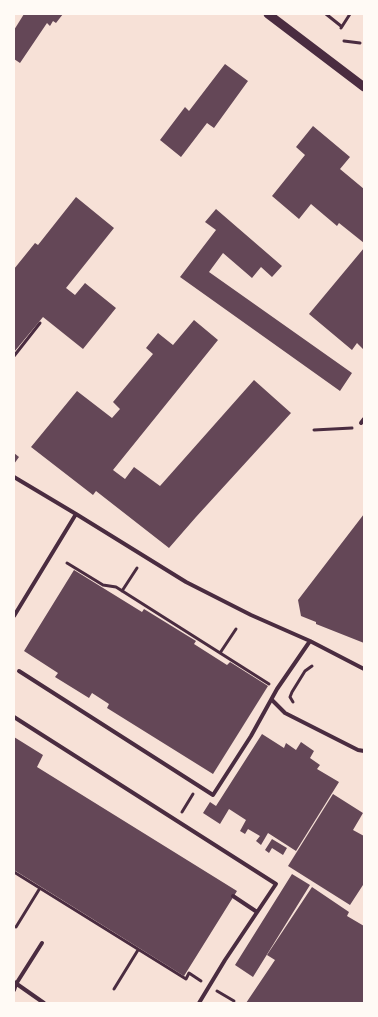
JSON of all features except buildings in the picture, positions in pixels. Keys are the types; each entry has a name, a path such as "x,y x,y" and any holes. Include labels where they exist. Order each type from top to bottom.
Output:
{"street":[{"path":"268,14 364,87"}],"lane":[{"path":"14,478 186,582 364,669"},
{"path":"14,616 76,514"},
{"path":"19,671 213,795 310,641"},
{"path":"272,700 285,713 358,750 364,751"},
{"path":"14,717 276,884 199,1003"},
{"path":"233,896 257,912"},
{"path":"14,990 15,983 42,943"},
{"path":"15,983 44,1003"}],"path":[{"path":"326,14 341,27 350,14"},
{"path":"344,41 360,42"},
{"path":"14,356 40,323"},
{"path":"314,430 353,428 363,421"},
{"path":"67,563 103,585 116,587 270,684"},
{"path":"122,591 137,568"},
{"path":"220,653 236,629"},
{"path":"292,702 290,698 292,692 305,671 312,666"},
{"path":"177,821 198,785"},
{"path":"14,872 186,979 189,973 234,1001"},
{"path":"16,927 40,888"},
{"path":"114,989 138,950"}]}
